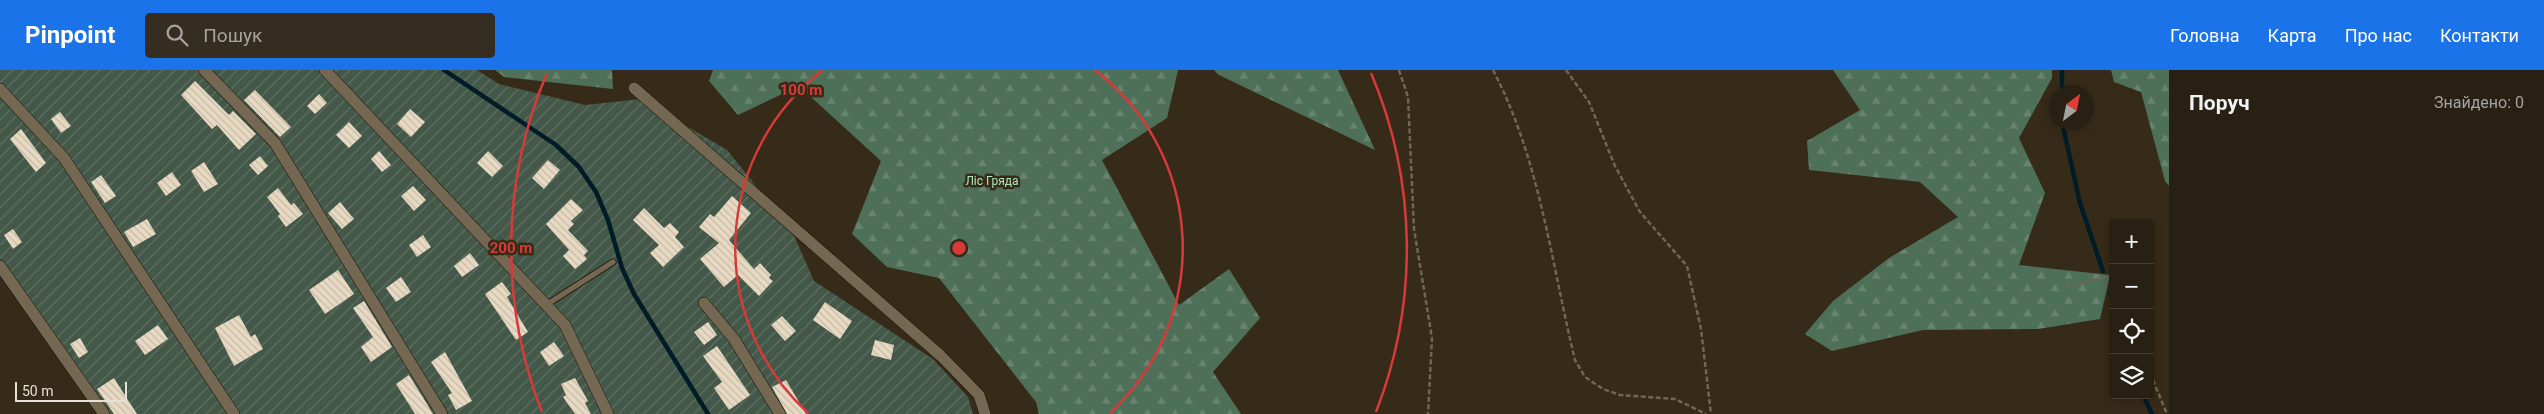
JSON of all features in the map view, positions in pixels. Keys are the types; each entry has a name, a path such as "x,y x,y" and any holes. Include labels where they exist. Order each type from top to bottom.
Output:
{"street":[{"path":"204,70 275,143 442,414"},
{"path":"324,70 565,325 608,414"},
{"path":"634,88 941,356 979,395 985,414"},
{"path":"0,89 64,158 234,414"},
{"path":"0,266 104,414"},
{"path":"704,303 734,339 780,414"}],"lane":[{"path":"546,306 614,262"}],"path":[{"path":"1399,70 1408,97 1414,229 1432,338 1428,414"},
{"path":"1493,70 1512,106 1549,231 1575,360 1585,377 1603,389 1620,395 1675,399 1706,414"},
{"path":"1566,70 1589,102 1615,166 1640,212 1687,266 1701,329 1711,414"},
{"path":"2065,288 2109,276"},
{"path":"2154,383 2167,414"}],"green space":[{"path":"0,70 477,70 499,84 585,105 641,99 727,150 792,231 814,281 933,359 968,397 973,414 108,414 0,259"},
{"path":"495,70 612,70 613,89 504,77"},
{"name":"Ліс Гряда","path":"713,70 1178,70 1167,118 1102,160 1179,305 1229,269 1260,318 1213,372 1241,414 1039,414 1036,402 939,278 887,267 852,234 881,161 799,86 738,115 709,81"},
{"path":"1214,70 1338,70 1375,150 1219,75"},
{"path":"1833,70 2052,70 2052,78 2019,138 2045,193 2019,265 2109,275 2100,319 2038,329 1923,330 1832,351 1805,334 1833,301 1889,258 1958,217 1920,182 1809,170 1807,141 1860,110"},
{"path":"2111,70 2169,70 2169,186 2165,181 2141,92 2114,82"}],"building":[{"path":"195,81 229,115 233,111 256,134 239,150 217,125 212,129 181,95"},
{"path":"255,90 291,127 280,137 244,100"},
{"path":"319,94 327,103 315,114 307,106"},
{"path":"410,109 425,122 411,137 397,124"},
{"path":"60,112 71,126 61,133 51,119"},
{"path":"349,122 362,136 349,148 336,135"},
{"path":"21,129 46,163 36,172 10,139"},
{"path":"379,151 391,165 382,172 371,159"},
{"path":"488,151 503,166 492,177 477,163"},
{"path":"260,156 268,166 258,175 249,165"},
{"path":"548,160 560,170 544,189 532,178"},
{"path":"204,162 218,184 204,192 191,171"},
{"path":"172,172 181,185 166,196 157,183"},
{"path":"101,175 116,196 105,203 91,182"},
{"path":"413,186 426,200 414,211 401,196"},
{"path":"278,188 291,205 294,203 303,214 286,227 278,216 280,214 267,197"},
{"path":"732,196 751,213 729,240 754,269 760,263 771,275 769,278 773,281 759,296 738,275 724,287 700,259 719,243 699,227 710,214 714,217"},
{"path":"571,199 583,210 571,221 574,224 568,230 588,251 584,255 587,259 575,269 563,256 569,250 546,224"},
{"path":"340,202 354,219 342,229 328,213"},
{"path":"644,208 664,228 670,223 679,232 675,237 684,247 663,267 650,253 659,245 633,220"},
{"path":"147,219 156,234 133,247 124,232"},
{"path":"13,229 22,242 13,249 4,235"},
{"path":"423,235 431,247 417,257 409,245"},
{"path":"470,253 479,265 462,277 454,266"},
{"path":"338,270 354,294 325,314 309,290"},
{"path":"401,277 411,292 396,302 386,288"},
{"path":"502,282 511,294 507,297 528,332 516,340 485,294"},
{"path":"364,301 392,347 371,362 361,347 373,337 353,308"},
{"path":"825,302 852,321 840,339 813,320"},
{"path":"239,315 251,337 255,334 263,349 234,366 215,328"},
{"path":"782,316 796,331 785,341 771,325"},
{"path":"708,322 717,335 704,345 694,332"},
{"path":"158,325 168,339 145,355 135,341"},
{"path":"80,338 88,352 79,358 70,344"},
{"path":"875,340 894,345 891,360 871,355"},
{"path":"554,342 564,356 549,366 540,352"},
{"path":"717,346 750,395 729,410 714,388 722,382 703,356"},
{"path":"445,352 472,401 456,410 448,395 452,393 431,362"},
{"path":"409,375 433,414 415,414 396,384"},
{"path":"114,378 137,414 114,414 97,389"},
{"path":"575,378 588,401 585,403 591,414 575,414 563,397 566,395 561,384"},
{"path":"786,380 806,414 787,414 772,387"}],"waterway":[{"path":"444,70 556,145 579,167 596,192 608,220 622,268 634,294 708,414"},
{"path":"2062,70 2062,85"},
{"path":"2064,130 2080,203 2103,271"},
{"path":"2145,399 2152,414"}]}
